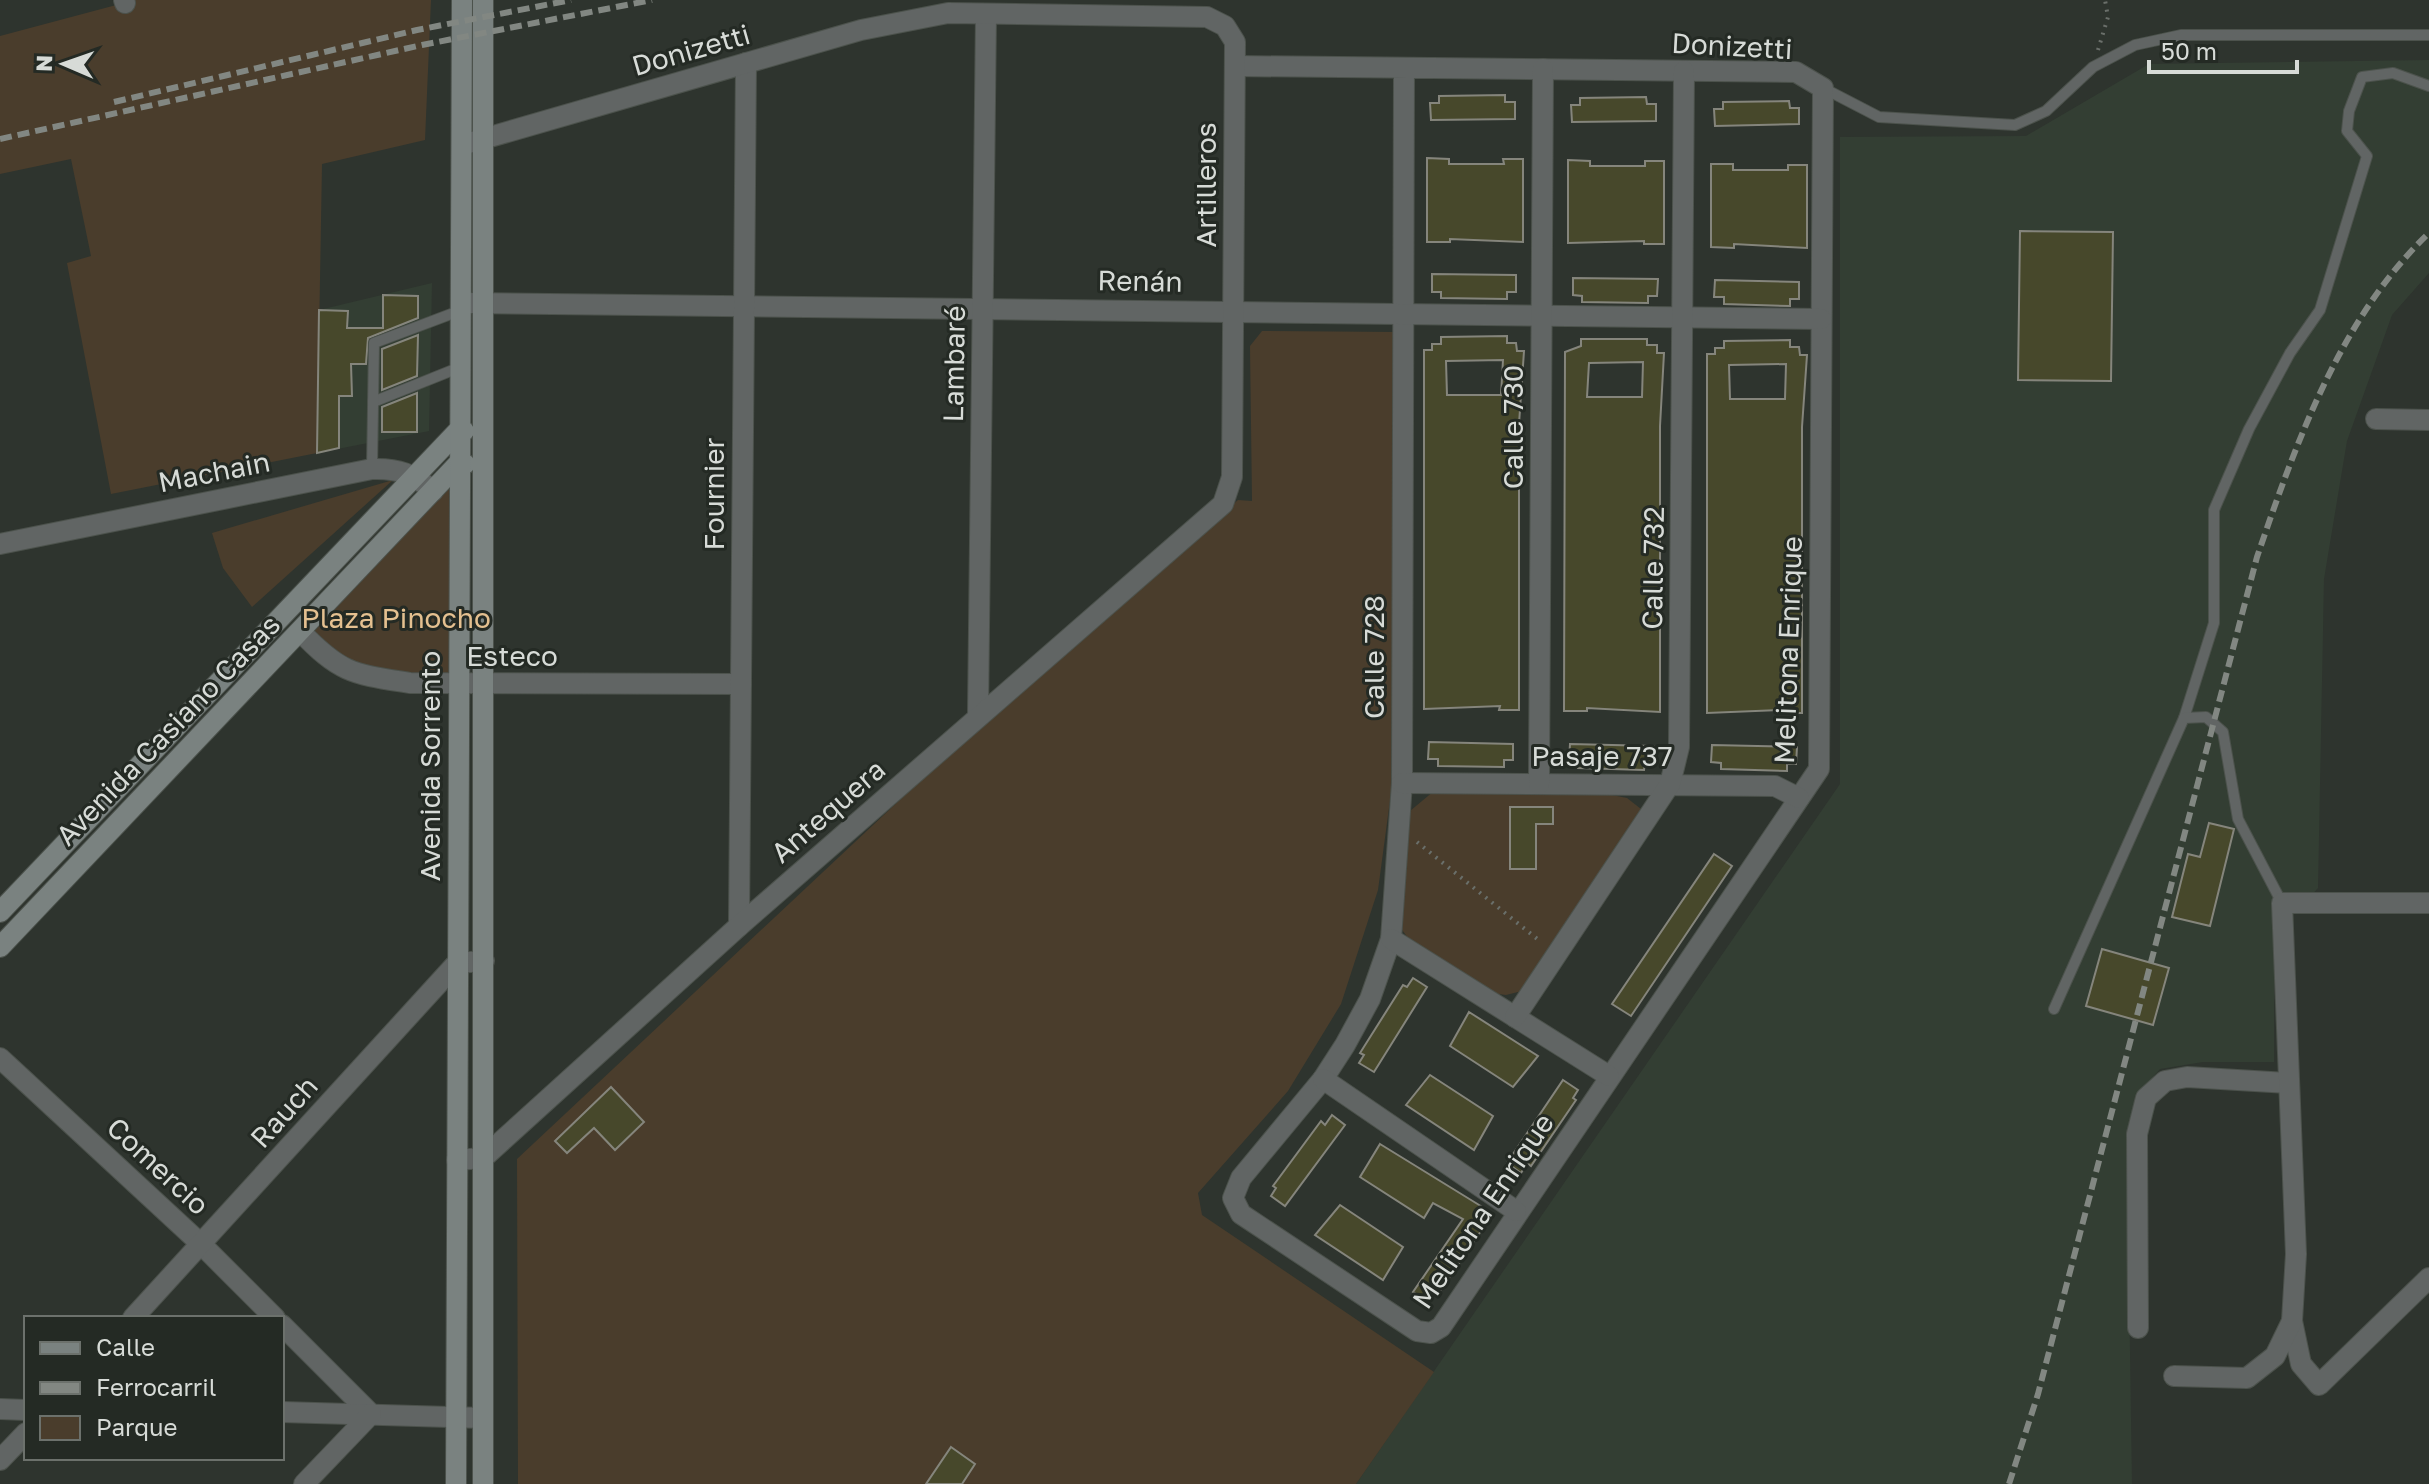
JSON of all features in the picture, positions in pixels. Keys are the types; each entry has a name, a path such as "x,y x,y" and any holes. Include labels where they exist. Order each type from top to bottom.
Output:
{"main road":[{"name":"Avenida Sorrento","path":"456,1484 458,368 462,0"},
{"name":"Avenida Sorrento","path":"483,0 483,1484"},
{"path":"458,431 484,431"},
{"name":"Avenida Casiano Casas","path":"0,912 458,431"},
{"path":"458,464 483,464"},
{"name":"Avenida Casiano Casas","path":"0,947 458,464"}],"street":[{"name":"Donizetti","path":"460,146 861,30 948,13 1207,17 1225,26"},
{"name":"Lambaré","path":"978,716 986,14"},
{"name":"Artilleros","path":"1225,26 1235,42 1230,490"},
{"name":"Fournier","path":"739,926 746,63"},
{"name":"Donizetti","path":"1235,66 1796,72 1823,88"},
{"name":"Calle 728","path":"1404,68 1402,783 1391,939 1370,999 1323,1079 1241,1178 1233,1198 1241,1214 1417,1331 1431,1333"},
{"name":"Calle 730","path":"1539,784 1543,69"},
{"name":"Calle 732","path":"1515,1017 1670,784 1679,747 1684,71"},
{"name":"Melitona Enrique","path":"1431,1333 1441,1327 1516,1211 1819,769 1823,88"},
{"name":"Renán","path":"459,307 484,303 1821,319"},
{"path":"2376,419 2429,420"},
{"name":"Machain","path":"0,544 372,469 392,468 417,477 433,491"},
{"name":"Antequera","path":"483,1158 739,926 1223,504 1230,490"},
{"name":"Esteco","path":"300,631 327,660 358,675 410,683 741,684"},
{"name":"Pasaje 737","path":"1402,783 1775,786 1799,798"},
{"path":"2429,903 2282,903 2296,1254 2292,1321 2301,1364 2319,1385 2429,1278"},
{"path":"1391,939 1609,1076"},
{"path":"457,963 484,961"},
{"name":"Rauch","path":"135,1316 457,963"},
{"name":"Comercio","path":"0,1058 201,1244 273,1316"},
{"path":"2138,1328 2137,1134 2146,1098 2165,1081 2187,1077 2289,1083"},
{"path":"1323,1079 1516,1211"},
{"path":"457,1160 483,1158"},
{"path":"2174,1376 2247,1378 2275,1356 2292,1321"},
{"path":"284,1327 371,1414"},
{"path":"0,1409 24,1410"},
{"path":"284,1412 483,1418"},
{"path":"304,1484 371,1414"},
{"path":"0,1460 24,1435"}],"lane":[{"name":"Donizetti","path":"1823,88 1879,117 2015,125 2046,111 2093,67 2135,45 2181,35 2429,35"},
{"path":"2054,1009 2184,718 2214,623 2214,510 2249,429 2290,353 2320,310 2367,156 2347,131 2349,111 2362,77 2393,73 2429,86"},
{"path":"372,469 374,343 459,307"},
{"path":"373,402 458,368"},
{"path":"2184,718 2206,717 2223,732 2238,819 2282,903"}],"path":[{"path":"2093,67 2108,17 2105,0"},
{"path":"1400,828 1556,954"}],"shaded area":[{"path":"2429,60 2429,273 2392,315 2347,441 2324,579 2318,888 2274,935 2274,1062 2203,1062 2160,1069 2135,1097 2127,1151 2132,1484 1356,1484 1840,784 1840,137 2026,136 2149,64"},
{"path":"432,283 429,431 317,453 319,310"}],"green space":[{"path":"135,0 431,0 425,140 322,164 317,453 111,494 67,263 91,256 71,159 0,174 0,36"},
{"path":"1262,331 1396,332 1391,793 1378,890 1341,1004 1288,1091 1198,1193 1202,1215 1434,1372 1356,1484 518,1484 517,1159 968,736 1238,500 1252,501 1250,346"},
{"name":"Plaza Pinocho","path":"458,464 458,683 358,675 300,631"},
{"path":"393,480 252,607 223,568 212,533"},
{"path":"1434,791 1612,795 1627,798 1641,809 1638,819 1522,991 1506,995 1491,993 1408,938 1400,927 1410,811"}],"building":[{"path":"1505,95 1505,102 1515,102 1515,119 1431,120 1430,103 1439,103 1439,96"},
{"path":"1646,97 1647,104 1656,104 1656,121 1572,122 1571,105 1580,105 1580,98"},
{"path":"1789,101 1790,108 1799,108 1799,124 1715,126 1714,109 1723,109 1723,102"},
{"path":"1427,158 1449,159 1449,164 1504,164 1503,159 1523,159 1523,242 1450,239 1450,242 1427,242"},
{"path":"1568,160 1590,161 1590,166 1645,166 1645,161 1664,161 1664,244 1644,244 1644,241 1568,243"},
{"path":"1711,164 1733,164 1733,170 1788,170 1788,165 1807,165 1807,248 1734,244 1734,248 1711,247"},
{"path":"2020,231 2113,232 2111,381 2018,380"},
{"path":"1432,274 1516,275 1516,292 1507,292 1507,299 1441,298 1441,292 1432,292"},
{"path":"1573,278 1658,279 1657,296 1648,296 1648,303 1582,302 1582,296 1573,295"},
{"path":"1715,280 1799,282 1799,299 1790,299 1790,306 1724,304 1724,297 1714,297"},
{"path":"383,295 418,296 418,318 368,338 366,364 351,364 352,396 339,396 339,448 317,453 319,310 348,311 347,328 383,328"},
{"path":"418,335 417,376 382,390 382,349"},
{"path":"1507,336 1507,343 1516,343 1517,351 1524,351 1519,424 1519,710 1499,710 1500,706 1424,709 1424,350 1432,350 1432,344 1441,344 1441,337","holes":["1503,360 1501,395 1447,395 1446,361"]},
{"path":"1581,339 1647,339 1647,345 1657,345 1657,353 1664,353 1660,426 1660,712 1587,708 1587,711 1564,711 1565,352 1581,346","holes":["1643,362 1642,397 1587,397 1589,363"]},
{"path":"1790,340 1790,347 1799,347 1800,355 1807,355 1802,427 1802,713 1783,713 1783,710 1707,713 1707,354 1715,354 1715,348 1724,348 1724,341","holes":["1786,364 1785,399 1730,399 1729,365"]},
{"path":"417,393 417,432 382,432 382,407"},
{"path":"1429,742 1513,744 1513,760 1504,760 1504,767 1438,766 1438,759 1428,759"},
{"path":"1570,744 1654,746 1654,763 1645,763 1644,770 1578,768 1579,761 1569,761"},
{"path":"1712,745 1797,747 1796,764 1787,764 1787,771 1721,769 1721,763 1711,762"},
{"path":"1510,807 1553,807 1553,824 1536,824 1536,869 1510,869"},
{"path":"2209,823 2234,829 2210,926 2172,917 2188,854 2200,857"},
{"path":"1714,854 1732,866 1631,1016 1612,1004"},
{"path":"2102,949 2169,968 2153,1025 2086,1006"},
{"path":"1413,978 1427,987 1374,1072 1359,1063 1364,1055 1360,1053 1403,985 1407,987"},
{"path":"1469,1012 1538,1056 1513,1087 1450,1046"},
{"path":"1430,1075 1493,1116 1474,1150 1406,1105"},
{"path":"1563,1080 1578,1090 1573,1098 1576,1100 1531,1166 1527,1163 1521,1173 1507,1163"},
{"path":"611,1087 644,1122 615,1150 594,1128 567,1153 555,1141"},
{"path":"1332,1115 1345,1125 1285,1206 1271,1196 1276,1188 1273,1186 1321,1121 1325,1125"},
{"path":"1380,1144 1484,1208 1480,1215 1485,1218 1479,1226 1483,1228 1438,1294 1433,1291 1427,1301 1413,1292 1463,1219 1433,1203 1424,1218 1360,1177"},
{"path":"1340,1205 1403,1247 1383,1280 1315,1235"},
{"path":"951,1447 975,1464 962,1484 926,1484"}],"railway":[{"path":"114,102 417,30 571,0"},
{"path":"0,139 422,45 652,0"},
{"path":"2009,1484 2038,1394 2257,557 2288,470 2324,384 2370,303 2429,233"}]}
